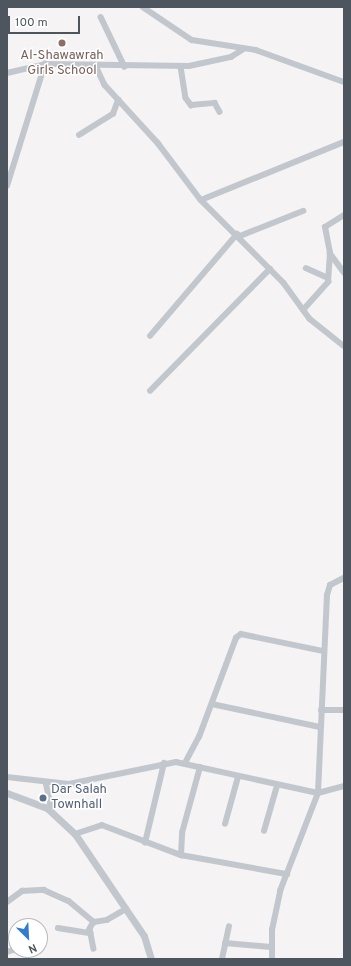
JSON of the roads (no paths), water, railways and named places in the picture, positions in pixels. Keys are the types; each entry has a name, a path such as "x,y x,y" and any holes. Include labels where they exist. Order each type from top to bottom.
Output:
{"street":[{"path":"143,7 192,40 242,50 256,50 344,82"},
{"path":"101,17 125,67"},
{"path":"7,73 45,64 125,67 181,67 231,57 242,50"},
{"path":"7,186 45,64"},
{"path":"96,66 96,72 118,100 158,143 201,200 239,235 270,269 319,328 344,346"},
{"path":"181,67 185,93 191,104 215,103 220,112"},
{"path":"79,135 112,114 118,100"},
{"path":"201,200 344,142"},
{"path":"150,336 239,235 303,211"},
{"path":"303,310 328,278 330,252 325,227 344,215"},
{"path":"330,252 344,272"},
{"path":"306,268 328,278"},
{"path":"150,391 270,269"},
{"path":"272,959 271,947 277,906 287,874 318,793 323,651 330,585 344,578"},
{"path":"185,762 212,704 236,638 241,634 323,651"},
{"path":"212,704 320,727"},
{"path":"321,710 344,710"},
{"path":"7,777 46,782 84,783 164,763 185,762 238,777 318,793 344,786"},
{"path":"145,843 164,763"},
{"path":"181,855 182,833 200,767"},
{"path":"224,824 238,777"},
{"path":"46,782 52,811"},
{"path":"264,831 277,786"},
{"path":"7,793 52,811 75,834 144,936 151,959"},
{"path":"75,834 102,825 145,843 181,855 287,874"},
{"path":"7,902 22,891 44,890 69,901 94,922 107,920 126,909"},
{"path":"94,922 91,933 94,949"},
{"path":"222,959 229,927"},
{"path":"58,928 91,933"},
{"path":"225,943 271,947"}],"place":[{"name":"Al-Shawawrah Girls School","path":"62,43"},
{"name":"Dar Salah Townhall","path":"43,798"}]}
